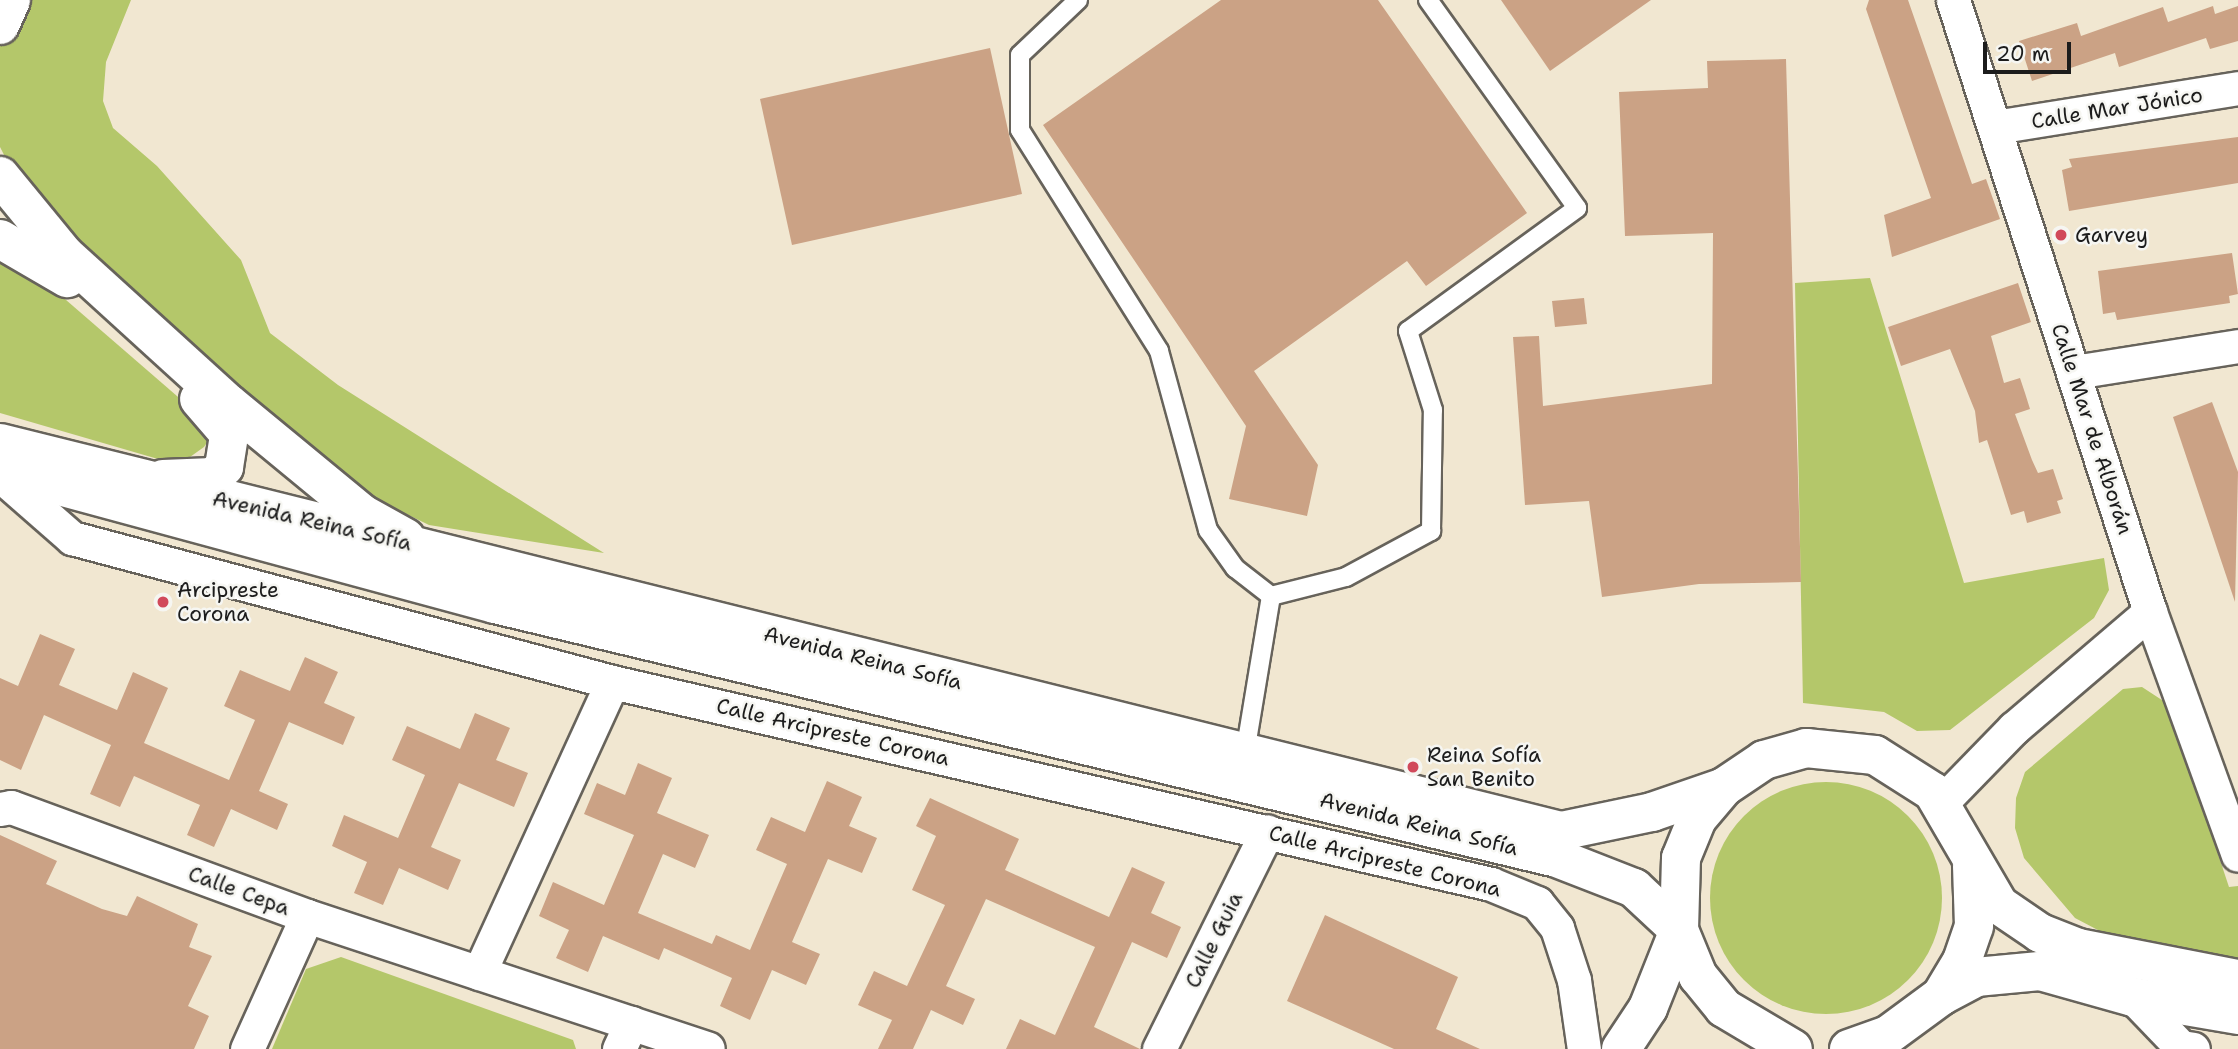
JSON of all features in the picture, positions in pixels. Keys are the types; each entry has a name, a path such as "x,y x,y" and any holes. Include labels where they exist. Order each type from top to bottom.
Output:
{"main road":[{"path":"0,25 11,0"},
{"path":"0,176 64,254 229,404 361,513 427,548"},
{"path":"0,239 55,266 219,416 229,434 230,453 213,477 125,475"},
{"name":"Avenida Reina Sofía","path":"0,443 1561,831 1603,827 1724,787 1764,760 1806,748 1842,748 1908,772 1942,802 1998,905 2040,933 2078,948 2238,979"},
{"name":"Avenida Reina Sofía","path":"0,472 495,604 1502,844 1598,870 1634,888 1679,930"},
{"name":"Avenida Reina Sofía","path":"1724,787 1697,819 1681,858 1679,930 1698,976 1724,1008 1793,1049"},
{"name":"Avenida Reina Sofía","path":"1935,1001 1962,961 1973,926 1972,861"},
{"path":"1621,1049 1648,1008 1679,930"},
{"name":"Avenida Reina Sofía","path":"1849,1049 1888,1035 1935,1001 1976,977 2040,971 2133,997 2238,1014"},
{"path":"1926,1049 1935,1001"}],"street":[{"name":"Calle Mar de Alborán","path":"1953,0 2150,612 2238,855"},
{"name":"Calle Mar Jónico","path":"1995,127 2238,88"},
{"path":"2074,372 2238,346"},
{"name":"Calle Arcipreste Corona","path":"0,472 72,538 612,682 1463,877 1537,903 1557,928 1574,980 1584,1049"},
{"path":"1942,802 2014,729 2150,612"},
{"path":"479,973 612,682"},
{"name":"Calle Cepa","path":"0,809 10,807 307,916 479,973 625,1036 708,1049"},
{"name":"Calle Guia","path":"1159,1049 1267,831"},
{"path":"1463,877 1502,844"},
{"path":"247,1049 307,916"},
{"path":"2133,997 2181,1047 2193,1049"}],"lane":[{"path":"1079,0 1020,55 1020,131 1159,351 1208,530 1235,568 1271,596"},
{"path":"1271,596 1346,577 1431,531 1433,410 1408,331 1577,208 1428,0"},
{"path":"1245,754 1271,596"}],"green space":[{"path":"18,0 131,0 106,62 103,101 113,128 157,166 241,260 270,333 338,385 604,553 429,525 318,471 24,194 0,147 0,41"},
{"path":"0,256 21,261 207,422 211,437 204,447 183,462 158,459 0,413"},
{"path":"1870,278 1964,583 2104,558 2109,590 2094,618 1950,730 1917,731 1884,712 1803,703 1795,283"},
{"path":"2142,687 2168,704 2229,887 2238,886 2238,958 2115,939 2075,918 2024,858 2015,828 2016,798 2025,772 2123,689"},
{"path":"1815,782 1837,782 1881,795 1900,808 1916,824 1934,853 1942,898 1934,943 1923,963 1900,988 1871,1006 1837,1014 1815,1014 1771,1001 1752,988 1736,972 1718,943 1710,909 1710,887 1723,843 1736,824 1752,808 1781,790"},
{"path":"341,957 573,1040 576,1049 272,1049 306,969"}],"building":[{"path":"1221,0 1378,0 1527,213 1426,286 1407,261 1254,371 1318,465 1307,516 1229,499 1246,426 1043,125"},
{"path":"1501,0 1651,0 1550,71"},
{"path":"1869,0 1908,0 1972,184 1986,179 2000,219 1892,257 1884,215 1931,198 1866,9"},
{"path":"2213,6 2215,14 2238,6 2238,41 2210,49 2206,38 2119,67 2115,53 2032,81 2019,41 2077,23 2081,36 2163,7 2168,22"},
{"path":"990,48 1022,194 792,245 760,99"},
{"path":"1786,59 1801,582 1699,584 1602,597 1589,501 1525,505 1513,337 1539,336 1543,406 1712,384 1713,233 1625,236 1619,92 1708,88 1707,61"},
{"path":"2238,137 2238,183 2069,211 2062,170 2072,167 2069,159"},
{"path":"2232,253 2238,294 2229,296 2230,303 2117,320 2115,312 2103,314 2098,271"},
{"path":"2018,283 2031,322 1991,336 2004,383 2020,378 2025,393 2030,409 2015,414 2032,460 2038,473 2053,469 2063,499 2057,501 2061,513 2027,523 2024,511 2011,515 1987,440 1979,443 1975,411 1950,349 1901,366 1888,327"},
{"path":"1584,298 1587,324 1555,327 1552,301"},
{"path":"2212,402 2238,472 2235,602 2173,417"},
{"path":"40,634 75,649 59,685 117,710 133,672 168,688 144,743 229,780 255,720 224,706 240,670 290,691 305,657 338,672 324,703 355,717 343,745 289,722 259,791 288,804 277,830 231,809 214,847 187,835 200,805 134,776 120,807 90,794 111,745 44,715 21,770 0,760 0,678 18,686"},
{"path":"475,713 510,728 496,760 528,773 514,807 459,783 431,847 461,860 448,890 399,868 383,905 354,893 367,862 332,846 344,815 398,838 425,775 392,760 407,726 460,749"},
{"path":"638,763 672,778 657,813 709,835 695,868 663,854 638,913 712,944 716,935 750,950 787,864 756,850 771,817 805,832 827,781 862,797 849,826 877,838 862,873 828,859 792,942 820,954 806,985 772,970 750,1020 720,1006 732,978 664,948 659,960 603,936 588,972 556,958 569,930 539,916 553,882 604,905 634,835 584,814 597,783 625,795"},
{"path":"930,798 1019,839 1005,870 1109,917 1132,867 1165,882 1151,913 1181,927 1167,958 1132,942 1094,1027 1140,1049 1006,1049 1020,1019 1055,1035 1095,947 986,899 946,986 975,999 963,1025 931,1010 913,1049 878,1049 892,1020 858,1005 874,971 907,986 945,905 912,890 936,836 916,826"},
{"path":"0,835 57,861 46,884 102,909 127,916 137,896 198,924 189,947 212,956 188,1006 209,1016 194,1049 0,1049"},
{"path":"1325,915 1458,977 1436,1029 1480,1049 1394,1049 1287,1001"}],"place":[{"name":"Garvey","path":"2061,235"},
{"name":"Arcipreste Corona","path":"163,602"},
{"name":"Reina Sofía San Benito","path":"1413,767"}]}
